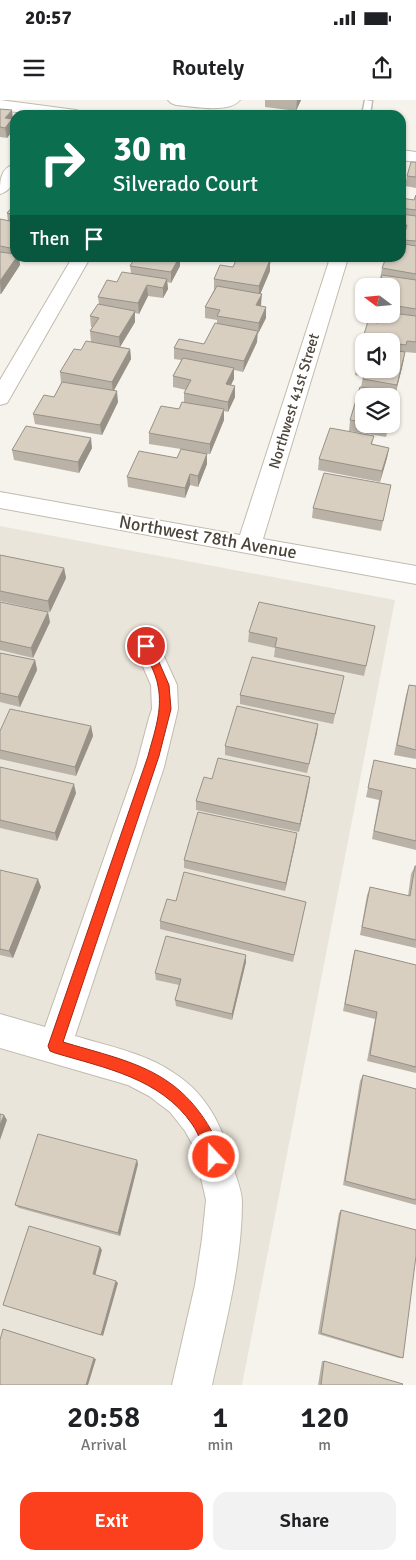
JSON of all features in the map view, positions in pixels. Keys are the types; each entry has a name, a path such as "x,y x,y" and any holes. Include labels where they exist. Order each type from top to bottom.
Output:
{"street":[{"path":"172,102 219,104 230,101"},
{"path":"0,105 31,110"},
{"path":"0,189 10,176"},
{"path":"0,398 79,262"},
{"name":"Northwest 41st Street","path":"249,545 338,262"},
{"name":"Northwest 78th Avenue","path":"0,500 416,575"},
{"path":"55,1046 150,767 163,718 165,709 164,685 146,646"},
{"path":"0,1031 133,1070 161,1084 182,1100 197,1119 210,1142 224,1200 214,1285 192,1385"}],"shaded area":[{"path":"0,526 395,600 242,1385 0,1385"}],"building":[{"path":"0,109 12,110 10,110 5,118 10,119 10,122 5,128 0,127"},
{"path":"411,162 416,162 416,177 407,176"},
{"path":"416,195 416,210 406,209 406,199 414,200"},
{"path":"406,215 416,216 416,241 406,240"},
{"path":"0,219 10,221 10,248 0,246"},
{"path":"406,244 416,246 416,274 382,268 384,262 406,262"},
{"path":"0,252 10,253 10,262 13,262 0,281"},
{"path":"132,262 177,262 171,272 130,266"},
{"path":"235,262 269,262 259,286 214,279 220,265 233,267"},
{"path":"122,272 167,279 163,288 147,285 138,303 98,297 107,280 117,282"},
{"path":"382,275 416,280 416,309 400,306 400,278 381,278"},
{"path":"217,286 262,294 256,305 266,307 259,323 217,316 220,310 205,307"},
{"path":"98,304 135,311 119,337 90,331 99,318 90,316"},
{"path":"400,314 416,316 416,342 407,341 406,345 400,344 400,333 364,333 367,323 400,323"},
{"path":"215,323 258,331 244,361 174,348 179,339 204,344"},
{"path":"86,341 130,349 112,382 60,372 74,349 81,350"},
{"path":"400,351 405,352 400,373"},
{"path":"183,358 234,368 226,384 235,386 228,402 184,393 191,380 173,376"},
{"path":"363,378 399,378 397,385"},
{"path":"62,382 117,391 100,425 33,414 44,395 54,397"},
{"path":"182,402 224,409 210,444 149,433 161,406 179,409"},
{"path":"355,404 355,421 350,420"},
{"path":"26,426 91,438 78,462 12,450"},
{"path":"330,428 374,436 371,444 389,448 382,471 319,459"},
{"path":"181,449 207,454 198,476 190,474 185,488 127,477 139,451 177,458"},
{"path":"324,473 391,485 383,521 313,508"},
{"path":"0,555 64,568 48,601 0,591"},
{"path":"0,602 48,612 31,648 0,641"},
{"path":"259,602 375,626 366,666 275,647 277,638 249,632"},
{"path":"0,653 35,660 18,697 0,693"},
{"path":"252,657 344,676 335,714 240,695"},
{"path":"409,685 416,686 416,750 397,745"},
{"path":"237,706 318,724 309,764 225,746"},
{"path":"10,709 91,726 75,767 0,750 0,731"},
{"path":"218,758 310,777 300,824 196,801 204,777 212,779"},
{"path":"374,760 416,769 416,841 374,831 382,791 368,788"},
{"path":"0,767 74,784 55,833 0,820"},
{"path":"198,812 297,833 286,883 184,860"},
{"path":"415,866 416,940 362,927 370,887 410,896"},
{"path":"0,870 38,879 9,951 0,949"},
{"path":"184,872 306,902 294,955 160,921 167,899 176,901"},
{"path":"166,936 246,955 232,1014 175,1000 181,979 155,973"},
{"path":"355,950 416,965 416,1067 370,1055 377,1012 345,1004"},
{"path":"363,1075 416,1089 416,1200 345,1181"},
{"path":"0,1114 4,1115 0,1125"},
{"path":"38,1134 137,1160 118,1233 15,1205"},
{"path":"341,1210 416,1230 416,1256 403,1358 321,1333"},
{"path":"29,1226 100,1247 93,1274 116,1281 101,1335 3,1305"},
{"path":"3,1329 94,1358 86,1385 0,1385 0,1340"},
{"path":"324,1361 403,1384 321,1385"}],"route":[{"path":"146,646 164,685 165,709 157,745 55,1046 133,1070 161,1084 182,1100 197,1119 210,1142 214,1157"}]}
